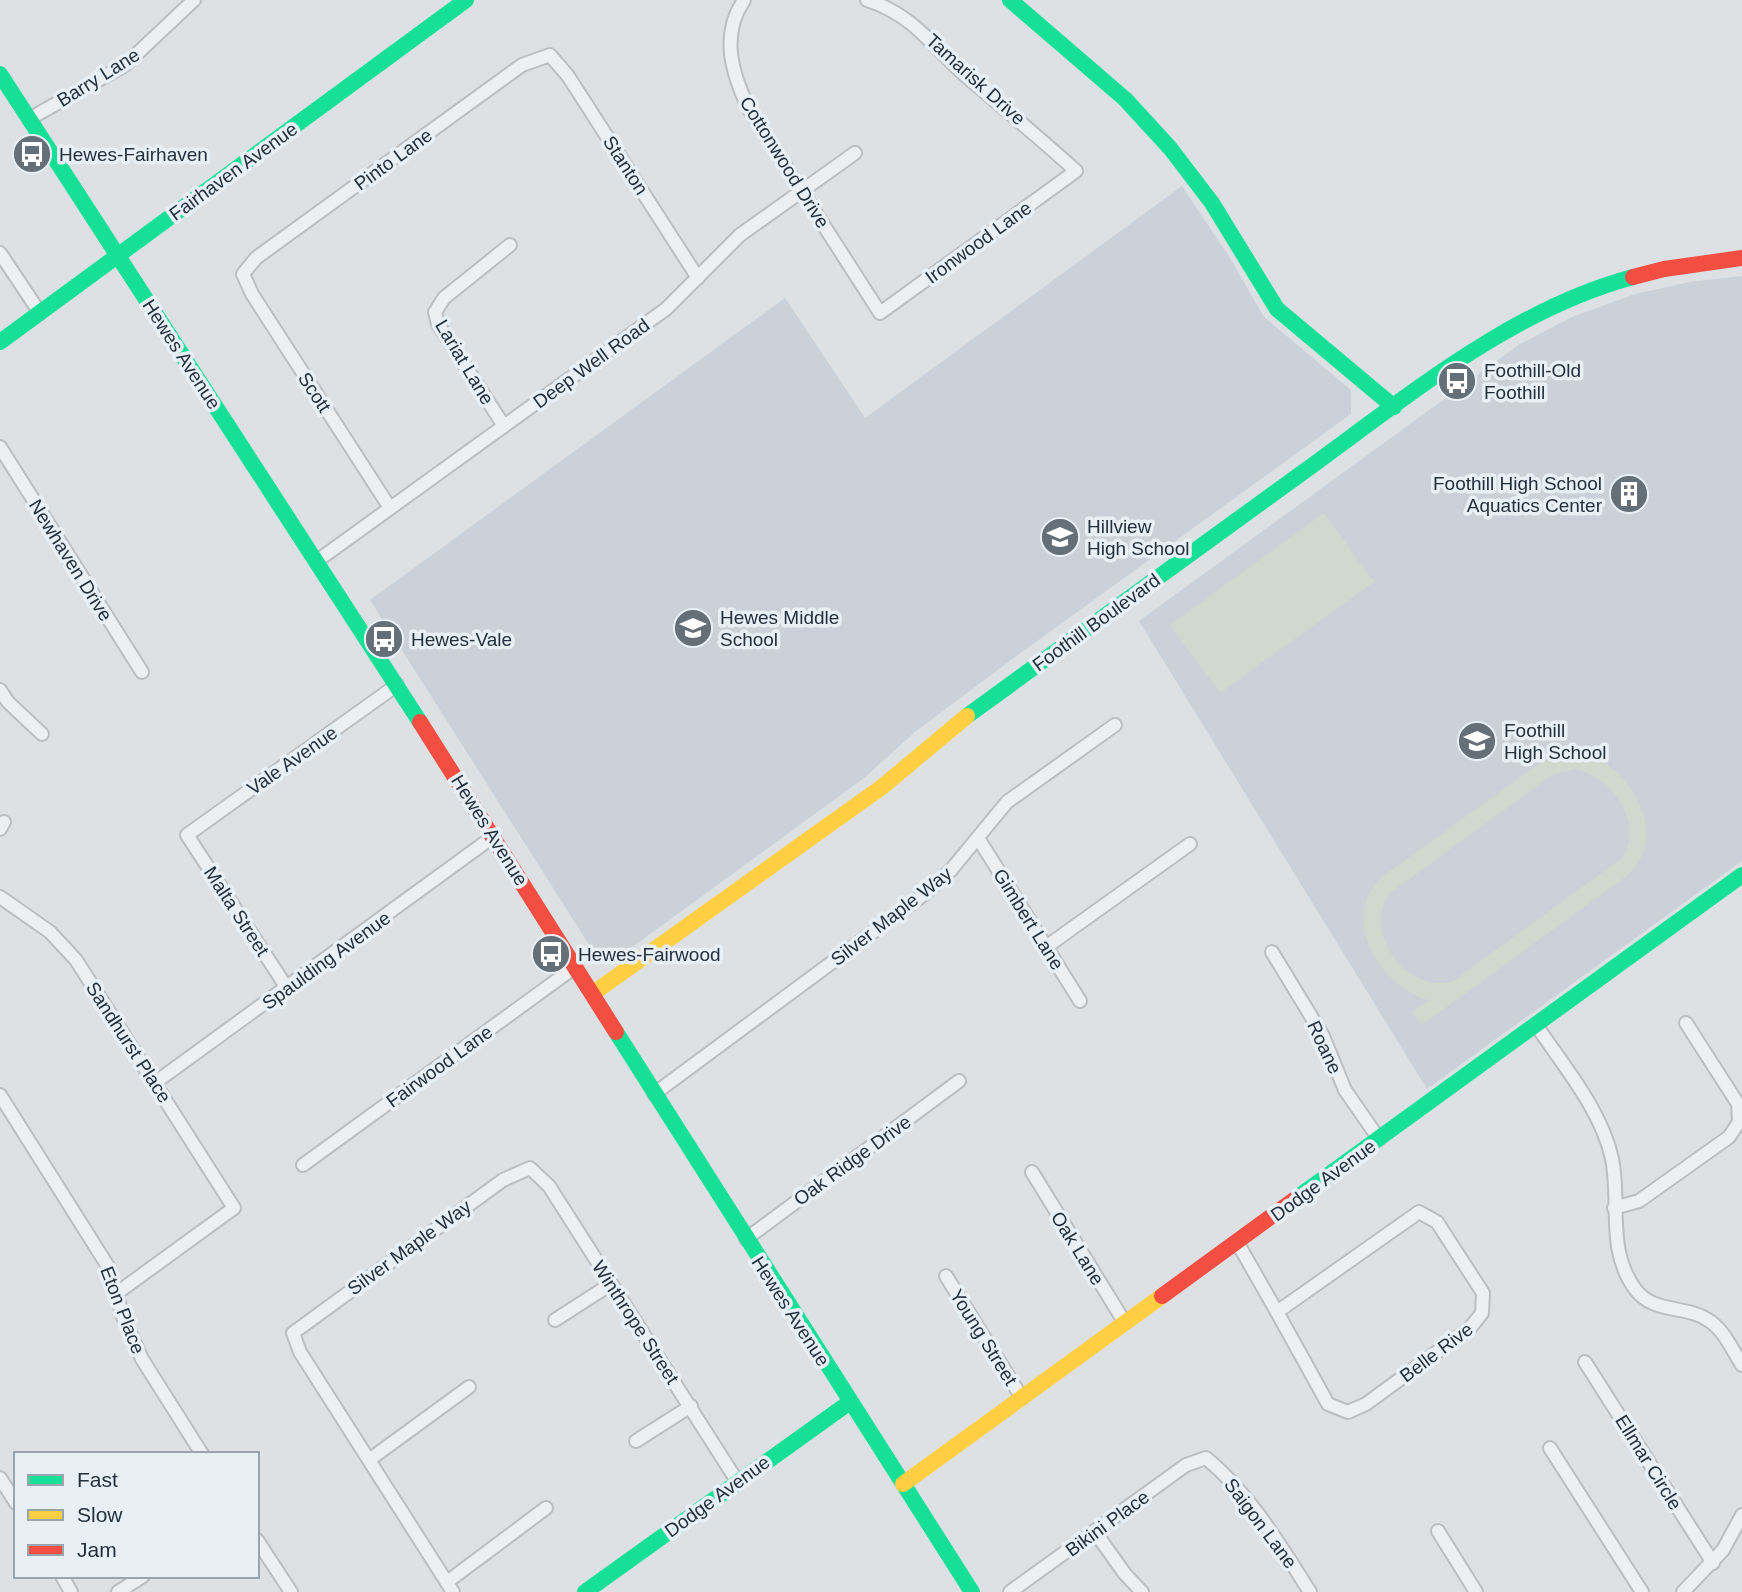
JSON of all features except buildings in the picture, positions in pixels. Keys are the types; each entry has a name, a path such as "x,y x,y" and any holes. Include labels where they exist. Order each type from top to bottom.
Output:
{"street":[{"name":"Barry Lane","path":"29,119 125,65 194,0"},
{"name":"Fairhaven Avenue","path":"0,342 466,0"},
{"name":"Cottonwood Drive","path":"744,0 731,31 730,52 735,80 749,109 880,313"},
{"name":"Tamarisk Drive","path":"867,0 901,13 972,82 1013,113 1076,172"},
{"path":"1010,0 1125,99 1170,148 1212,203 1277,309 1394,407"},
{"name":"Pinto Lane","path":"243,274 256,258 522,65 550,55"},
{"name":"Stanton","path":"550,55 568,76 698,278"},
{"name":"Hewes Avenue","path":"0,74 494,836 654,1094 972,1592"},
{"name":"Deep Well Road","path":"317,561 666,309 740,235 855,153"},
{"name":"Ironwood Lane","path":"880,313 1076,172"},
{"name":"Lariat Lane","path":"504,426 438,324 435,312 444,298 510,245"},
{"path":"0,253 40,313"},
{"name":"Foothill Boulevard","path":"592,994 872,794 959,722 1394,407 1498,336 1567,300 1651,272 1742,258"},
{"name":"Scott","path":"243,274 252,294 390,508"},
{"name":"Newhaven Drive","path":"0,447 142,672"},
{"name":"Vale Avenue","path":"187,835 397,685"},
{"path":"0,690 8,702 42,734"},
{"name":"Silver Maple Way","path":"654,1094 923,895 951,870 1007,802 1031,782 1115,724"},
{"name":"Malta Street","path":"187,835 287,988"},
{"name":"Spaulding Avenue","path":"156,1082 494,836"},
{"name":"Gimbert Lane","path":"978,838 1080,1001"},
{"path":"1046,947 1190,844"},
{"name":"Dodge Avenue","path":"903,1484 1742,875"},
{"name":"Sandhurst Place","path":"0,897 50,932 76,960 234,1208 117,1293"},
{"name":"Roane","path":"1272,952 1323,1036 1345,1090 1380,1139"},
{"name":"Fairwood Lane","path":"303,1165 575,967"},
{"path":"1614,1208 1639,1201 1729,1137 1739,1122 1738,1104 1686,1023"},
{"path":"1536,1025 1606,1136 1612,1160 1619,1256 1635,1289 1647,1301 1664,1308 1697,1314 1711,1322 1742,1366"},
{"name":"Oak Ridge Drive","path":"746,1239 959,1081"},
{"name":"Eton Place","path":"0,1096 109,1268 142,1359 201,1452"},
{"name":"Silver Maple Way","path":"369,1460 300,1352 293,1333 503,1180 530,1168"},
{"name":"Winthrope Street","path":"530,1168 549,1186 737,1481"},
{"name":"Oak Lane","path":"1032,1172 1125,1323"},
{"name":"Belle Rive","path":"1237,1242 1328,1404 1348,1412 1366,1404 1470,1328 1482,1313 1483,1293 1437,1222 1419,1212 1277,1312"},
{"name":"Young Street","path":"946,1276 1022,1398"},
{"path":"555,1320 611,1283"},
{"name":"Ellmar Circle","path":"1585,1362 1713,1563"},
{"path":"469,1387 369,1460 450,1587 547,1508"},
{"name":"Dodge Avenue","path":"586,1592 850,1402"},
{"path":"636,1441 691,1406"},
{"path":"1550,1448 1642,1592"},
{"name":"Bikini Place","path":"1010,1592 1186,1465 1206,1458"},
{"name":"Saigon Lane","path":"1206,1458 1223,1472 1266,1523 1310,1592"},
{"path":"0,1478 14,1498"},
{"path":"1683,1592 1713,1563 1742,1515"},
{"path":"1438,1531 1476,1592"},
{"path":"1095,1532 1125,1574 1143,1592"},
{"path":"259,1543 291,1592"},
{"path":"118,1592 140,1578"}],"shaded area":[{"name":"Hewes Middle School","path":"1182,186 1230,258 1264,317 1351,390 1351,414 1015,657 916,731 864,778 620,956 611,961 603,960 595,954 370,600 785,298 865,418"},
{"name":"Foothill High School","path":"1742,276 1742,861 1427,1089 1139,621 1520,344 1572,317 1635,294 1690,282"},
{"path":"1324,513 1374,582 1220,693 1170,625"},
{"path":"1563,753 1585,755 1605,764 1622,778 1636,796 1644,817 1646,838 1641,858 1627,876 1422,1025 1412,1012 1428,1000 1410,992 1394,980 1370,948 1364,930 1364,911 1370,893 1383,876 1540,763","holes":["1574,769 1588,773 1612,791 1627,816 1628,844 1622,858 1453,981 1436,983 1420,979 1406,970 1385,942 1381,925 1383,909 1390,893 1552,775"]}],"traffic: fast":[{"path":"0,342 466,0"},
{"path":"1010,0 1125,99 1170,148 1212,203 1277,309 1394,407"},
{"path":"0,74 420,722"},
{"path":"967,716 1461,358 1544,311 1633,277"},
{"path":"1298,1197 1742,875"},
{"path":"616,1032 972,1592"},
{"path":"585,1592 850,1402"}],"traffic: slow":[{"path":"592,994 882,787 967,716"},
{"path":"903,1484 1162,1296"}],"traffic: jam":[{"path":"1633,277 1664,269 1742,258"},
{"path":"420,722 616,1032"},
{"path":"1162,1296 1298,1197"}],"place":[{"name":"Hewes-Fairhaven","path":"32,154"},
{"name":"Foothill-Old Foothill","path":"1457,381"},
{"name":"Foothill High School Aquatics Center","path":"1629,494"},
{"name":"Hillview High School","path":"1060,537"},
{"name":"Hewes Middle School","path":"693,628"},
{"name":"Hewes-Vale","path":"384,639"},
{"name":"Foothill High School","path":"1477,741"},
{"name":"Hewes-Fairwood","path":"551,954"}]}
